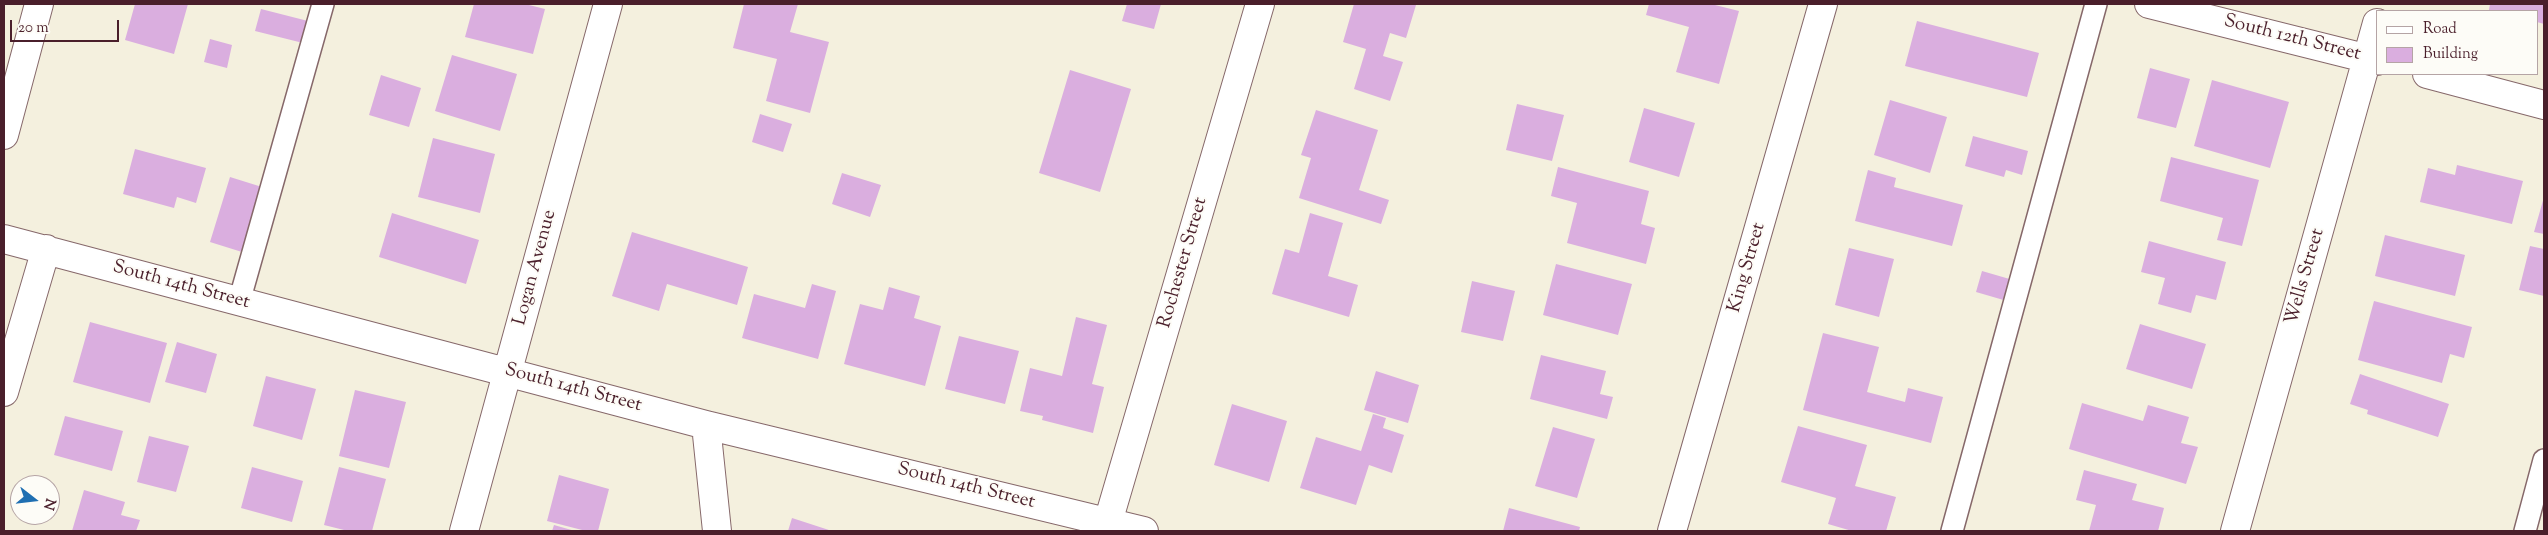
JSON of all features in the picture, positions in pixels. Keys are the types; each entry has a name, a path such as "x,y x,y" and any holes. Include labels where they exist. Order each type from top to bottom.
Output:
{"street":[{"path":"4,135 39,4"},
{"name":"Logan Avenue","path":"464,531 608,4"},
{"name":"Rochester Street","path":"1108,522 1260,4"},
{"name":"King Street","path":"1672,531 1823,4"},
{"name":"South 12th Street","path":"2149,4 2372,59"},
{"name":"Wells Street","path":"2235,531 2372,59 2376,30"},
{"path":"2431,75 2544,104"},
{"name":"South 14th Street","path":"4,239 706,425 1144,531"},
{"path":"4,392 46,249"},
{"path":"706,425 717,531"}],"lane":[{"path":"238,302 324,4"},
{"path":"1952,531 2096,4"},
{"path":"2525,531 2544,460"}],"building":[{"path":"135,4 188,4 174,54 125,40"},
{"path":"474,4 525,4 545,9 533,54 465,37"},
{"path":"744,4 798,4 790,32 829,42 810,113 766,101 777,59 733,48"},
{"path":"1127,4 1161,4 1154,29 1122,21"},
{"path":"1354,4 1416,5 1406,38 1390,33 1383,56 1403,62 1390,101 1354,89 1366,49 1343,42"},
{"path":"1649,4 1711,4 1739,11 1719,84 1676,72 1689,27 1646,15"},
{"path":"2490,4 2544,4 2544,24 2538,22 2538,10 2489,10"},
{"path":"261,9 308,21 303,43 255,31"},
{"path":"1917,21 2039,53 2027,97 1905,66"},
{"path":"210,39 232,45 227,68 204,62"},
{"path":"452,55 517,74 500,131 435,111"},
{"path":"2150,68 2190,79 2176,128 2137,118"},
{"path":"1070,70 1131,89 1100,192 1039,173"},
{"path":"381,75 421,88 409,127 369,115"},
{"path":"2212,80 2289,102 2270,168 2194,146"},
{"path":"1890,100 1947,117 1930,173 1874,155"},
{"path":"1517,104 1564,115 1552,161 1506,150"},
{"path":"1644,108 1695,123 1679,177 1629,162"},
{"path":"1316,110 1378,130 1359,190 1389,200 1381,224 1299,198 1311,158 1301,155"},
{"path":"760,114 792,124 783,152 752,142"},
{"path":"1973,136 2028,151 2022,175 2006,170 2004,177 1965,166"},
{"path":"433,138 495,154 480,213 418,197"},
{"path":"135,149 206,168 196,203 177,197 174,208 123,194"},
{"path":"2171,157 2259,180 2242,246 2217,240 2223,218 2160,201"},
{"path":"2457,165 2523,181 2512,224 2420,202 2428,168 2455,175"},
{"path":"1558,167 1649,191 1641,224 1655,228 1646,264 1567,243 1577,203 1551,196"},
{"path":"1868,170 1896,178 1894,187 1963,205 1952,246 1855,221"},
{"path":"842,173 881,185 870,217 832,204"},
{"path":"230,177 262,187 242,252 210,242"},
{"path":"2544,197 2544,234 2534,232"},
{"path":"392,213 479,240 466,284 379,257"},
{"path":"1310,213 1343,223 1328,276 1358,285 1349,317 1272,294 1285,249 1299,253"},
{"path":"632,232 748,267 737,305 667,284 659,311 612,296"},
{"path":"2385,235 2465,255 2455,296 2375,276"},
{"path":"2149,241 2226,262 2216,300 2196,295 2191,313 2158,304 2165,278 2141,272"},
{"path":"2530,246 2544,249 2544,296 2519,290"},
{"path":"1849,248 1894,259 1879,317 1835,305"},
{"path":"1556,264 1632,284 1618,335 1543,315"},
{"path":"1982,271 2013,280 2007,301 1976,292"},
{"path":"1472,281 1515,291 1503,341 1461,332"},
{"path":"812,284 836,291 818,359 742,338 754,294 805,308"},
{"path":"889,287 920,296 914,318 941,326 925,386 844,364 860,304 883,310"},
{"path":"2374,301 2472,327 2464,358 2450,354 2442,383 2358,360"},
{"path":"1076,317 1107,325 1092,384 1104,387 1093,433 1042,420 1043,416 1020,411 1030,368 1062,376"},
{"path":"90,322 167,343 150,403 73,382"},
{"path":"2140,324 2206,344 2192,389 2126,369"},
{"path":"1823,333 1879,347 1867,392 1905,402 1908,388 1943,397 1931,443 1803,410"},
{"path":"959,336 1019,351 1005,404 945,389"},
{"path":"177,342 217,354 206,393 165,382"},
{"path":"1541,355 1606,371 1600,394 1613,397 1607,419 1530,399"},
{"path":"1376,371 1419,385 1408,423 1364,410"},
{"path":"2360,374 2449,404 2438,437 2367,414 2368,410 2350,404"},
{"path":"266,376 316,389 302,440 253,426"},
{"path":"355,390 406,402 389,468 339,456"},
{"path":"2082,403 2143,421 2148,405 2189,417 2181,443 2198,447 2186,484 2069,449"},
{"path":"1232,404 1287,421 1269,482 1214,465"},
{"path":"1373,414 1386,418 1383,428 1404,435 1392,473 1369,465 1356,505 1300,488 1316,437 1361,451"},
{"path":"65,416 123,431 112,471 54,455"},
{"path":"1798,426 1867,445 1855,486 1896,497 1886,531 1852,531 1828,524 1836,498 1781,482"},
{"path":"1553,427 1595,439 1577,498 1535,486"},
{"path":"149,436 189,446 176,492 137,482"},
{"path":"252,467 303,481 292,522 241,508"},
{"path":"339,467 386,479 372,531 348,531 324,525"},
{"path":"2084,470 2137,484 2132,500 2164,508 2158,531 2089,531 2096,505 2076,500"},
{"path":"559,475 609,489 598,531 586,531 547,521"},
{"path":"84,490 125,502 121,515 140,520 136,531 72,531"},
{"path":"1509,508 1580,527 1579,531 1503,531"},
{"path":"792,518 832,531 788,531"},
{"path":"554,525 575,531 552,531"}]}
